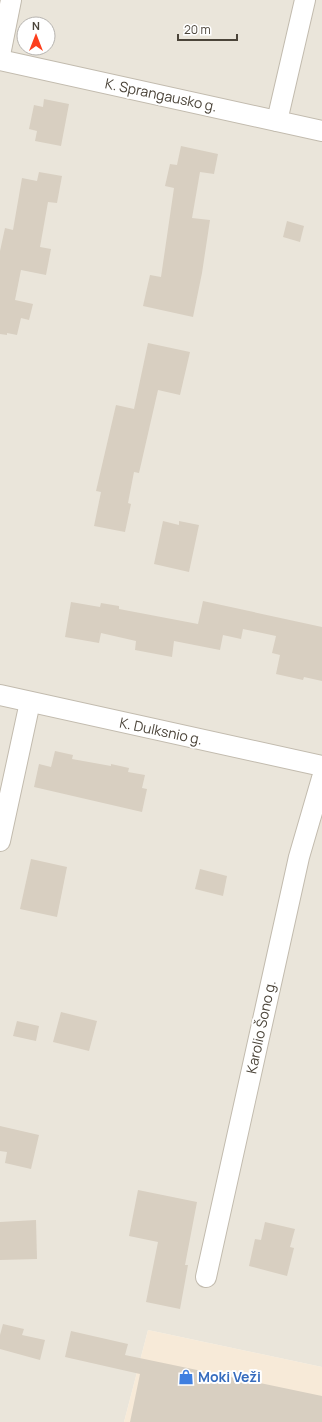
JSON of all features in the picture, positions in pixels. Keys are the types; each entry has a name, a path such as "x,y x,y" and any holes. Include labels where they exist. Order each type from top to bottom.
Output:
{"street":[{"path":"0,55 11,0"},
{"path":"277,121 305,0"},
{"name":"K. Sprangausko g.","path":"0,60 322,131"},
{"name":"K. Dulksnio g.","path":"0,695 322,766"},
{"path":"0,841 30,702"},
{"name":"Karolio Šono g.","path":"206,1277 298,858 322,778"}],"shaded area":[{"path":"0,0 322,0 322,1367 148,1330 124,1422 0,1422"},
{"name":"Moki Veži","path":"148,1330 322,1367 322,1422 124,1422"}],"building":[{"path":"44,99 69,104 61,146 35,141 37,131 29,129 34,105 43,107"},
{"path":"181,146 218,154 214,174 200,172 192,218 210,220 202,273 193,317 143,306 150,275 161,277 174,188 165,186 170,164 177,165"},
{"path":"39,172 62,176 57,203 48,202 40,247 51,249 46,275 21,270 15,300 33,304 29,320 21,318 17,335 7,333 7,335 0,334 0,251 5,228 13,230 22,178 37,181"},
{"path":"287,221 304,226 300,242 283,237"},
{"path":"148,343 190,352 180,395 158,390 139,473 134,472 128,503 131,504 125,532 94,526 101,492 96,491 116,405 134,409"},
{"path":"163,521 179,525 179,521 199,525 189,572 154,564"},
{"path":"203,601 322,627 322,681 304,677 303,680 276,674 280,655 272,653 276,636 243,629 241,639 223,635 220,650 174,641 172,657 135,650 136,641 101,633 99,643 65,637 71,602 100,607 101,603 119,606 119,609 198,624"},
{"path":"55,751 73,755 72,759 111,766 111,764 129,768 128,772 145,775 142,788 147,789 142,812 34,787 39,764 51,767"},
{"path":"31,859 67,867 57,917 20,909"},
{"path":"200,869 227,876 223,896 195,889"},
{"path":"61,1012 97,1021 89,1051 53,1042"},
{"path":"17,1021 39,1026 36,1041 13,1036"},
{"path":"0,1126 39,1135 31,1169 5,1163 7,1152 0,1151"},
{"path":"138,1190 197,1202 185,1265 188,1265 180,1309 146,1302 158,1242 129,1236"},
{"path":"36,1220 37,1259 0,1260 0,1222"},
{"path":"265,1222 295,1229 290,1247 294,1248 287,1276 249,1266 255,1239 261,1240"},
{"path":"3,1324 24,1329 22,1335 45,1340 40,1360 0,1349 0,1335"},
{"name":"Moki Veži","path":"71,1331 128,1344 125,1355 322,1396 322,1422 130,1422 140,1374 65,1357"}],"place":[{"name":"Moki Veži","path":"186,1377"}]}
